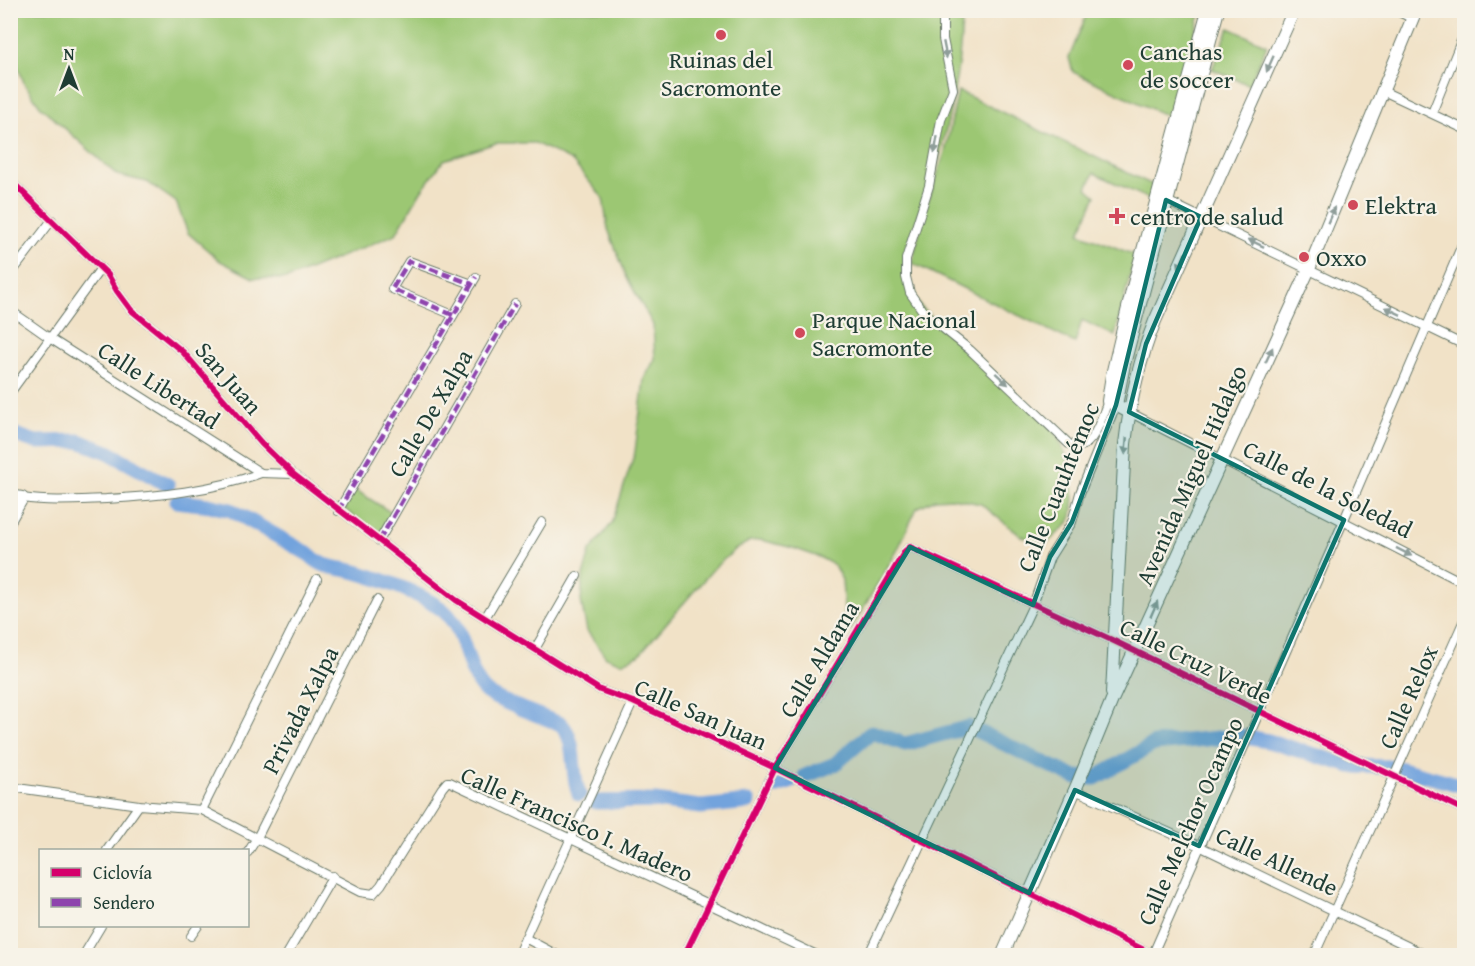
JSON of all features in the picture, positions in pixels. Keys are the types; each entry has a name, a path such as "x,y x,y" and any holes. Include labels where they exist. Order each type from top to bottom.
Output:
{"main road":[{"name":"Calle Cuauhtémoc","path":"1207,34 1208,10"},
{"name":"Calle Cuauhtémoc","path":"1112,403 1119,342 1147,255 1207,34 1218,10"},
{"path":"1112,700 1125,444 1129,412 1146,344 1294,10"},
{"name":"Avenida Miguel Hidalgo","path":"1002,956 1112,700 1309,269 1414,14"},
{"name":"Calle de la Soledad","path":"1112,403 1129,412"},
{"path":"10,519 16,497"}],"street":[{"name":"Calle Cuauhtémoc","path":"943,10 943,39 952,89 941,120 929,186 906,259 906,277 910,292 924,313 1011,387 1069,444 1075,447 1085,446 1112,403"},
{"path":"1395,10 1414,14"},
{"path":"1432,113 1461,41"},
{"path":"1383,91 1464,129"},
{"name":"San Juan","path":"10,180 101,268 131,310 183,352 262,444 293,474"},
{"path":"1162,198 1464,345"},
{"path":"10,275 52,220"},
{"name":"Calle Melchor Ocampo","path":"1153,955 1464,240"},
{"path":"338,511 474,280 409,261 392,289 453,315"},
{"path":"10,393 101,268"},
{"name":"Calle De Xalpa","path":"379,541 515,304"},
{"name":"Calle Libertad","path":"10,310 51,339 261,473"},
{"name":"Calle Cuauhtémoc","path":"867,956 923,842 1033,605 1050,556 1072,522 1112,403"},
{"name":"Calle de la Soledad","path":"1129,412 1464,583"},
{"path":"16,497 49,502 127,498 216,486 261,473 293,474"},
{"name":"Calle San Juan","path":"293,474 456,600 600,690 633,702 775,768 1153,955"},
{"path":"485,618 542,522"},
{"name":"Calle Cruz Verde","path":"910,547 1114,641 1384,772 1396,773 1464,810"},
{"name":"Calle Aldama","path":"684,956 775,768 905,551 910,547"},
{"path":"535,650 578,576"},
{"path":"202,810 317,579"},
{"name":"Privada Xalpa","path":"249,850 377,600"},
{"name":"Calle Relox","path":"1314,956 1464,620"},
{"path":"517,956 633,702"},
{"name":"Calle Francisco I. Madero","path":"333,876 360,892 373,894 447,782 819,956"},
{"name":"Calle Allende","path":"1077,786 1428,956"},
{"path":"10,788 139,805 202,810 333,876 286,956"},
{"path":"108,849 139,805"},
{"path":"83,956 100,927"},
{"path":"191,936 197,927"},
{"path":"525,938 559,956"}],"highlighted area":[{"path":"1166,200 1201,217 1146,344 1129,412 1344,520 1199,846 1075,790 1029,893 775,768 910,547 1033,605 1050,557 1072,522 1116,405"}],"green space":[{"name":"Parque Nacional Sacromonte","path":"19,10 962,11 956,81 949,116 936,167 912,237 909,274 912,292 921,307 1052,427 1070,465 1074,498 1069,523 1046,544 1021,536 981,504 952,498 935,499 917,508 897,551 850,631 845,625 842,580 834,565 793,548 761,540 750,541 736,549 715,567 639,655 621,663 606,657 587,631 581,601 583,576 590,551 612,523 635,452 644,379 655,359 653,325 627,278 608,229 603,198 572,161 535,143 496,143 444,160 421,191 396,234 287,279 253,278 220,261 188,233 176,202 147,182 117,175 40,106 24,83 14,56"},
{"name":"Canchas de soccer","path":"1088,11 1201,11 1171,118 1073,72 1069,58"},
{"path":"1229,28 1267,45 1249,85 1212,69"},
{"path":"958,91 1153,185 1151,200 1094,173 1087,188 1096,196 1079,233 1135,255 1115,336 1082,320 1075,343 912,263 924,213 945,152"},
{"path":"354,489 392,513 379,537 343,508"}],"waterway":[{"path":"10,433 36,442 79,441 108,452 168,485"},
{"path":"177,501 231,510 320,563 389,583 440,608 456,626 473,671 485,691 509,704 561,724 570,739 579,794"},
{"path":"805,776 835,764 872,732 905,744 969,727 1074,777 1095,778 1154,744 1239,736 1268,741 1351,766 1394,767 1464,786"},
{"path":"775,787 790,782"},
{"path":"596,802 655,801 701,807 749,802"}],"marked path":[{"path":"453,315 392,289 409,261 472,284"},
{"path":"338,511 476,277"},
{"path":"379,541 515,304"}],"cycle path":[{"path":"10,180 108,275 131,310 183,352 262,444 293,474 456,600 600,690 633,702 775,768 1156,956"},
{"path":"684,956 775,768 905,551 910,547 1114,641 1464,810"}],"place":[{"name":"Ruinas del Sacromonte","path":"721,35"},
{"name":"Canchas de soccer","path":"1128,65"},
{"name":"Elektra","path":"1353,205"},
{"name":"centro de salud","path":"1117,216"},
{"name":"Oxxo","path":"1304,257"},
{"name":"Parque Nacional Sacromonte","path":"800,333"}]}
